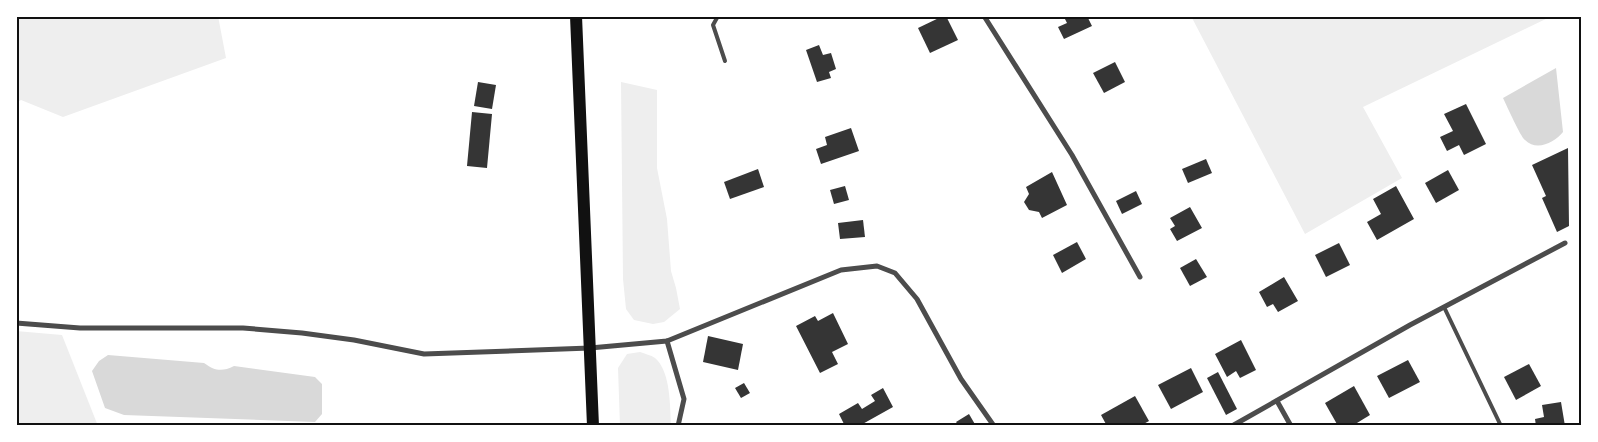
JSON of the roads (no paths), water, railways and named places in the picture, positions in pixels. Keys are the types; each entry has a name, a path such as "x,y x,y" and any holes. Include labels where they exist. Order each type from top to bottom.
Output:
{"main road":[{"path":"576,16 593,426"}],"street":[{"path":"984,16 1072,155 1140,277"},
{"path":"1232,426 1444,307 1565,243"},
{"path":"16,323 80,328 243,328 354,340 424,354 590,348 667,341 842,270 877,266 895,273 917,299 961,379 994,426"},
{"path":"667,341 684,399 678,426"},
{"path":"1277,401 1291,426"}],"lane":[{"path":"718,16 713,25 725,61"},
{"path":"1444,307 1501,426"}]}
